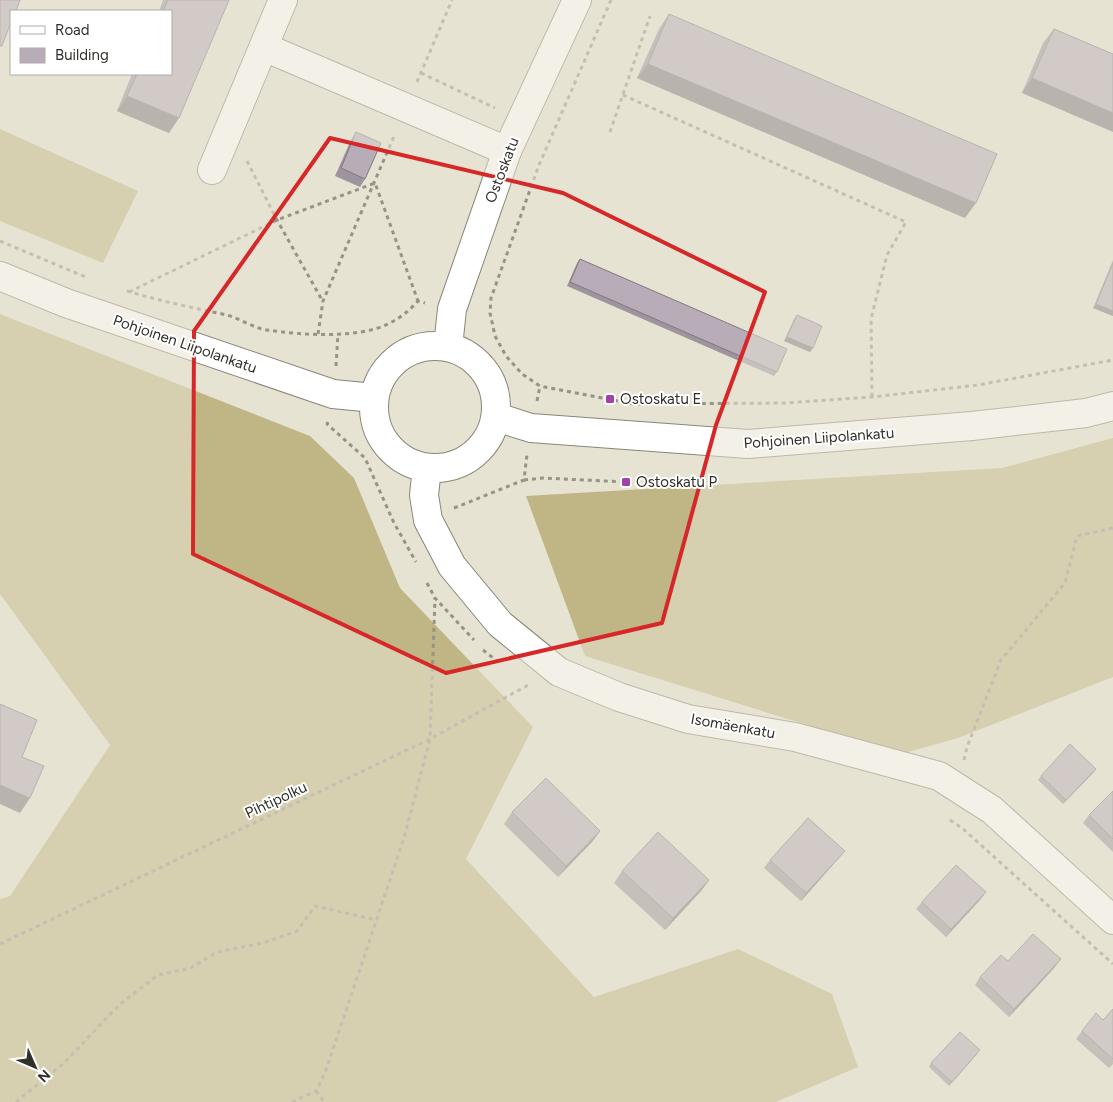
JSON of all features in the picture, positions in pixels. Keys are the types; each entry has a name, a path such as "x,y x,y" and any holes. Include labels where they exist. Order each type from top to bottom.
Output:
{"street":[{"path":"212,170 283,0"},
{"name":"Ostoskatu","path":"448,347 452,309 508,151 577,0"},
{"path":"264,47 508,151"},
{"name":"Pohjoinen Liipolankatu","path":"0,276 66,303 333,394 374,398"},
{"path":"427,346 448,347 468,355 484,370 496,396 496,417 484,445 454,466 427,468 400,458 389,447 378,429 374,398 384,373 400,358 427,346"},
{"name":"Pohjoinen Liipolankatu","path":"496,417 531,428 748,444 972,426 1086,413 1113,406"},
{"name":"Isomäenkatu","path":"427,468 424,496 428,520 452,566 549,680 620,697 688,719 795,737 939,776 992,810 1113,920"}],"path":[{"path":"318,334 323,301 452,0"},
{"path":"611,0 539,165 491,298 490,313 495,336 506,356 522,374 540,386 634,404 785,403 872,397 978,386 1113,360"},
{"path":"610,132 650,16"},
{"path":"421,73 552,135"},
{"path":"623,95 906,222 886,255 871,319 872,397"},
{"path":"230,127 277,220 323,301"},
{"path":"128,292 277,220 374,183"},
{"path":"374,183 418,301"},
{"path":"0,241 92,279"},
{"path":"119,289 233,317 265,330 318,334 362,331 387,325 407,313 418,301"},
{"path":"418,301 452,309 490,313"},
{"path":"338,334 333,394 327,424 364,458 394,523 417,565"},
{"path":"524,480 531,428 540,386"},
{"path":"394,523 428,520 524,480 543,478 626,482"},
{"path":"1113,528 1077,536 1065,583 1001,660 967,747 958,788 947,817 962,828 1113,964"},
{"path":"426,581 435,598 485,651 507,668"},
{"path":"292,1102 316,1092 325,1073 404,838 430,739 435,598"},
{"path":"522,678 530,684 549,680"},
{"name":"Pihtipolku","path":"0,944 430,739 530,684 549,680"},
{"path":"16,1102 64,1063 120,1004 158,975 191,968 217,952 263,943 297,930 315,906 377,920"},
{"path":"316,1092 324,1102"}],"highlighted area":[{"path":"330,138 563,193 765,292 716,425 662,623 446,673 193,554 194,331"}],"shaded area":[{"path":"0,129 138,191 103,263 0,221"},
{"path":"0,314 310,436 354,478 400,588 533,727 466,859 594,997 738,949 832,994 858,1067 776,1102 0,1102 0,899 10,896 110,745 0,594"},
{"path":"1113,438 1113,677 958,738 901,754 585,656 526,496 1002,468"}],"building":[{"path":"0,0 20,0 16,10 10,10 10,25 2,46 0,46"},
{"path":"168,0 229,0 179,118 127,96 137,75 172,75 172,10 163,10"},
{"path":"669,14 997,154 976,203 648,64"},
{"path":"1054,29 1113,54 1113,113 1032,78"},
{"path":"356,132 381,143 365,179 341,168"},
{"path":"580,259 787,349 777,372 570,282"},
{"path":"1113,263 1113,311 1096,304"},
{"path":"797,315 822,326 813,348 787,337"},
{"path":"0,704 37,720 22,757 44,766 30,798 0,785"},
{"path":"1070,744 1096,769 1066,800 1041,776"},
{"path":"546,778 600,831 566,866 512,812"},
{"path":"1113,791 1113,839 1089,815"},
{"path":"808,818 845,851 806,893 770,860"},
{"path":"658,832 709,880 673,918 622,871"},
{"path":"956,865 986,892 951,929 922,902"},
{"path":"1033,934 1061,959 1014,1009 980,977 1001,955 1008,961"},
{"path":"1113,1009 1113,1059 1082,1031 1096,1013 1103,1020"},
{"path":"960,1032 980,1050 952,1082 931,1063"}],"place":[{"name":"Ostoskatu E","path":"610,399"},
{"name":"Ostoskatu P","path":"626,482"}]}
